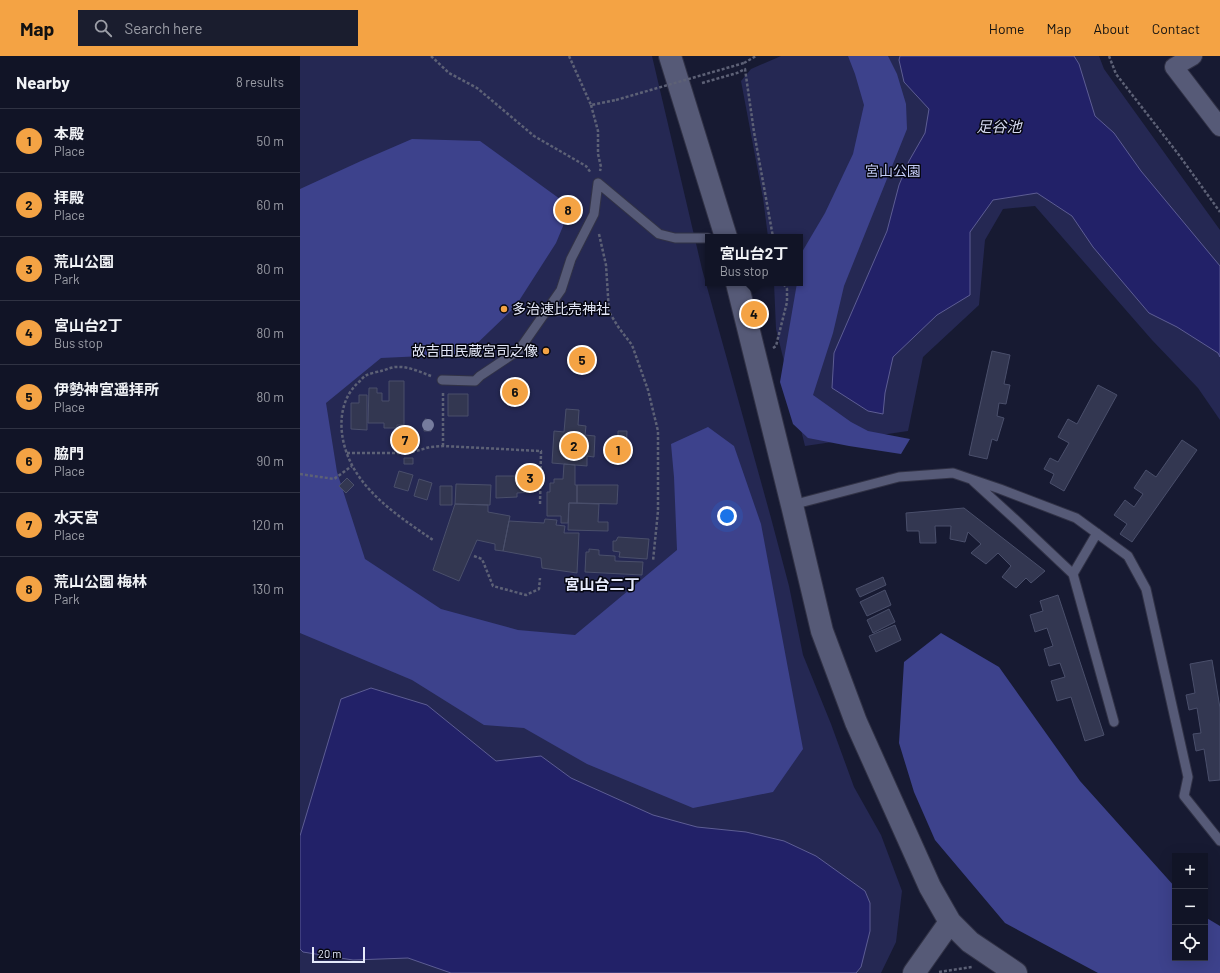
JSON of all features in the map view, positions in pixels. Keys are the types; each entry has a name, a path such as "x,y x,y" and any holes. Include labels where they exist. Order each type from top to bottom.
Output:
{"street":[{"path":"670,56 716,234"},
{"path":"1193,56 1174,67 1220,128"},
{"path":"738,286 822,631 853,715 930,887 950,922 970,942 1016,973"},
{"path":"914,973 950,922"}],"lane":[{"path":"442,380 475,380 519,350 560,290 571,259 594,214 598,183"},
{"path":"598,183 659,234 675,238 705,237"},
{"path":"792,505 899,477 953,473 1076,518 1128,556 1146,589 1188,777 1184,796 1220,841"},
{"path":"970,479 1073,574 1114,722"},
{"path":"1073,574 1097,533"}],"path":[{"path":"431,56 450,73 477,88 534,136 586,166 598,183"},
{"path":"569,56 591,105 598,131 598,154 601,167 598,183"},
{"path":"591,105 616,100 744,63 756,56"},
{"path":"1109,56 1116,74 1179,155 1220,212"},
{"path":"702,83 737,73 745,69 754,132 772,234"},
{"path":"594,214 606,265 609,312 632,345 648,390 658,431 658,511 652,561"},
{"path":"771,349 776,346 781,320 787,302 787,289 786,286"},
{"path":"433,540 402,518 375,495 352,466 342,437 341,416 345,401 354,386 366,375 396,367 410,368 442,380 443,446"},
{"path":"347,453 409,453 430,447 443,446 541,451 540,505"},
{"path":"300,474 334,479 352,466"},
{"path":"474,556 482,559 493,586 526,595 539,589 540,578"},
{"path":"935,972 978,966"}],"green space":[{"path":"300,56 652,56 705,280 705,286 707,286 771,518 789,586 803,655 831,724 854,787 881,835 902,891 896,942 881,973 300,973"},
{"name":"宮山公園","path":"781,56 1099,56 1104,69 1220,230 1220,420 1198,388 1152,340 1035,206 1003,209 985,240 979,305 923,357 908,431 805,446 776,329 774,286 803,286 803,234 768,234 763,198 741,81 751,69"}],"shaded area":[{"path":"848,56 888,56 897,74 906,104 907,129 844,286 833,333 813,395 851,422 868,431 910,439 901,454 808,438 793,424 780,382 796,286 803,286 803,250 825,213 853,154 864,105"},
{"path":"412,139 480,141 571,207 556,243 515,307 466,354 381,358 326,403 337,472 365,559 441,609 518,630 575,635 677,550 671,444 708,427 734,446 761,524 803,749 773,792 693,808 587,764 524,728 484,725 412,680 300,633 300,189"},
{"path":"941,633 999,667 1080,781 1172,884 1172,961 1208,961 1208,919 1220,926 1220,973 1098,973 1005,923 935,840 914,792 899,743 904,662"}],"water":[{"name":"足谷池","path":"900,56 1074,56 1079,64 1095,116 1114,133 1141,171 1220,266 1220,357 1218,353 1177,327 1149,313 1093,247 1072,216 1037,193 993,200 970,232 970,295 937,315 893,357 885,393 883,414 868,411 832,388 834,353 887,231 899,185 909,161 925,133 929,109 904,82 899,60"},
{"path":"371,688 427,705 496,761 541,756 571,778 653,815 697,827 746,832 784,841 816,856 865,891 870,903 870,931 861,967 856,973 451,973 408,958 353,960 303,952 300,949 300,836 341,699"}],"building":[{"path":"992,351 1010,355 1004,384 1010,385 1006,404 999,403 997,416 1004,418 997,441 992,439 987,459 969,455"},
{"path":"389,381 404,381 404,425 397,425 397,428 384,428 384,423 368,423 369,388 377,388 377,393 382,393 382,401 389,401"},
{"path":"527,383 530,393 503,400 500,390"},
{"path":"1098,385 1117,395 1064,491 1050,483 1054,474 1044,469 1050,458 1058,462 1069,443 1058,437 1068,419 1077,424"},
{"path":"448,394 468,394 468,416 448,416"},
{"path":"359,395 367,395 367,430 351,429 351,403 359,403"},
{"path":"566,409 579,410 578,425 586,426 585,435 595,436 594,457 587,456 587,466 552,463 554,431 564,432"},
{"path":"425,419 431,420 431,431 424,431"},
{"path":"618,431 627,431 626,460 609,459 610,441 618,441"},
{"path":"1182,440 1197,450 1132,542 1120,534 1127,524 1114,515 1125,500 1134,507 1143,494 1134,488 1146,470 1156,477"},
{"path":"404,458 413,458 413,464 404,464"},
{"path":"564,464 575,465 575,485 577,485 577,503 569,503 568,523 561,523 561,516 547,516 547,492 550,492 550,483 554,483 554,479 563,479"},
{"path":"399,471 413,475 408,491 394,487"},
{"path":"496,476 515,476 515,481 531,481 531,492 517,493 517,497 496,498"},
{"path":"347,478 354,485 346,493 339,486"},
{"path":"419,479 432,483 427,500 414,496"},
{"path":"456,484 491,485 490,505 455,504"},
{"path":"577,485 618,485 617,504 577,503"},
{"path":"440,486 452,486 452,505 440,505"},
{"path":"569,503 599,504 598,522 608,522 608,531 568,530"},
{"path":"455,504 488,505 488,512 510,516 503,551 495,550 495,544 477,540 459,581 433,570"},
{"path":"964,508 1045,571 1031,583 1026,578 1016,588 1002,577 1011,566 998,553 986,564 971,553 981,544 968,532 965,542 950,539 951,526 935,526 936,543 920,543 919,531 907,531 906,513"},
{"path":"545,519 557,520 556,525 565,526 564,533 579,533 577,573 542,568 541,558 503,551 509,521 544,523"},
{"path":"618,537 649,539 647,559 619,557 620,552 613,551 613,541 616,541"},
{"path":"589,549 599,550 599,555 615,556 615,561 643,562 642,575 585,572 586,552 589,552"},
{"path":"883,577 886,585 860,597 856,589"},
{"path":"885,590 891,605 867,616 860,602"},
{"path":"1058,595 1104,735 1085,741 1071,697 1057,701 1051,681 1065,677 1060,663 1049,666 1044,649 1053,646 1047,628 1035,632 1030,615 1043,611 1040,601"},
{"path":"889,609 895,622 873,633 867,620"},
{"path":"895,625 901,640 876,652 869,636"},
{"path":"1212,660 1220,708 1220,780 1209,781 1204,749 1196,751 1193,734 1201,733 1197,708 1189,710 1186,695 1195,693 1190,664"}],"place":[{"name":"荒山公園 梅林","path":"568,210"},
{"name":"多治速比売神社","path":"504,309"},
{"name":"宮山台2丁","path":"754,314"},
{"name":"故吉田民蔵宮司之像","path":"546,351"},
{"name":"伊勢神宮遥拝所","path":"582,360"},
{"name":"脇門","path":"515,392"},
{"name":"水天宮","path":"405,440"},
{"name":"拝殿","path":"574,446"},
{"name":"本殿","path":"618,450"},
{"name":"荒山公園","path":"530,478"}],"district":[{"name":"宮山台二丁","path":"602,585"}]}
